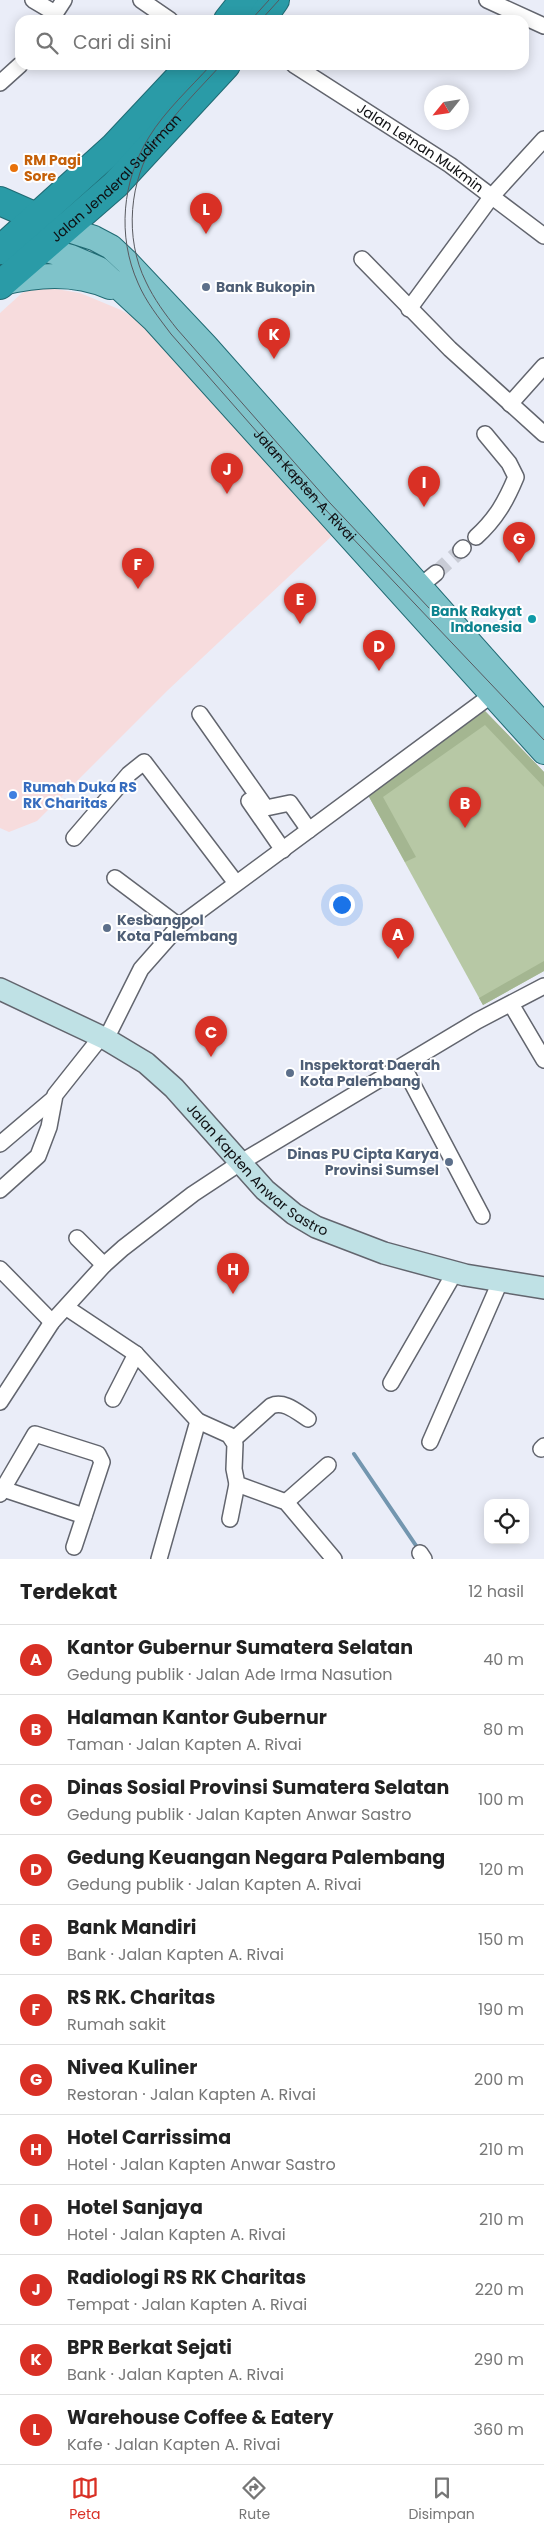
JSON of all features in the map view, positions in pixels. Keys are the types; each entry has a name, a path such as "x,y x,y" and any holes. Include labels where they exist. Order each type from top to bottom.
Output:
{"highway":[{"path":"232,15 244,0"},
{"path":"264,15 275,0"},
{"name":"Jalan Jenderal Sudirman","path":"6,238 36,217 113,148 186,70"},
{"name":"Jalan Jenderal Sudirman","path":"1,284 115,185 221,70"},
{"path":"0,201 66,229"},
{"path":"6,238 43,249"}],"main road":[{"name":"Jalan Kapten A. Rivai","path":"66,229 94,238 111,247 127,262 428,580 544,726"},
{"name":"Jalan Kapten A. Rivai","path":"43,249 71,257 99,269 128,294 178,345 544,752"},
{"path":"1,284 39,276 69,276 98,282 128,294"}],"street":[{"path":"33,0 52,15"},
{"path":"54,15 64,0"},
{"path":"141,0 163,15"},
{"path":"487,0 520,15"},
{"path":"529,19 544,26"},
{"path":"0,83 15,70"},
{"name":"Jalan Letnan Mukmin","path":"302,70 407,136 492,196 544,236"},
{"path":"409,309 492,196 544,139"},
{"path":"362,259 409,309 544,434"},
{"path":"510,404 544,366"},
{"path":"476,537 491,524 506,502 516,477 509,463 485,434"},
{"path":"0,1144 53,1099 62,1085 104,1038 142,969 179,926 493,694"},
{"path":"200,714 266,808 290,803 309,830"},
{"path":"208,742 283,850"},
{"path":"74,838 129,774 144,762 236,883"},
{"path":"115,878 179,926"},
{"path":"0,1402 52,1322 67,1308 104,1265 193,1194 240,1163 478,1021 544,986"},
{"name":"Jalan Kapten Anwar Sastro","path":"0,989 104,1038 157,1071 240,1163 279,1202 316,1227 384,1253 455,1272 500,1282 544,1288"},
{"path":"511,1004 544,1060"},
{"path":"403,1066 482,1216"},
{"path":"0,1190 40,1154 49,1127 53,1099"},
{"path":"77,1238 104,1265"},
{"path":"0,1269 52,1322"},
{"path":"391,1383 455,1272"},
{"path":"430,1442 500,1282"},
{"path":"67,1308 136,1354 198,1420 217,1428 233,1440 235,1444 234,1469 237,1484 230,1520"},
{"path":"113,1399 136,1354"},
{"path":"233,1440 271,1406 277,1404 284,1404 308,1419"},
{"path":"159,1559 198,1420"},
{"path":"74,1547 102,1462 101,1457 92,1451 38,1434 34,1436 6,1471 1,1491 84,1516"},
{"path":"286,1502 328,1466"},
{"path":"237,1484 286,1502 334,1559"}],"shaded area":[{"path":"44,287 80,293 121,310 138,320 156,336 335,533 168,690 37,821 9,832 0,828 0,313 22,293 33,288"}],"green space":[{"path":"485,711 544,772 544,971 483,1005 368,795"},
{"path":"485,711 544,772 544,787 485,725 383,797 416,857 405,862 368,795"},
{"path":"544,961 544,971 483,1005 479,998"}],"waterway":[{"path":"354,1454 419,1550"}],"tunnel":[{"path":"436,573 461,550"}],"tram line":[{"path":"256,15 269,0"},
{"path":"266,15 279,0"},
{"path":"206,70 155,127 140,154 133,172 125,209 125,228 131,265 141,290 171,334 324,508 544,740"},
{"path":"216,70 187,101 156,140 140,173 135,191 132,228 134,247 139,265 153,294 177,329 330,503 429,608"}],"place":[{"name":"RM Pagi Sore","path":"14,168"},
{"name":"Warehouse Coffee & Eatery","path":"206,234"},
{"name":"Bank Bukopin","path":"206,287"},
{"name":"BPR Berkat Sejati","path":"274,359"},
{"name":"Radiologi RS RK Charitas","path":"227,494"},
{"name":"Hotel Sanjaya","path":"424,507"},
{"name":"Nivea Kuliner","path":"519,563"},
{"name":"RS RK. Charitas","path":"138,589"},
{"name":"Bank Rakyat Indonesia","path":"532,619"},
{"name":"Bank Mandiri","path":"300,624"},
{"name":"Gedung Keuangan Negara Palembang","path":"379,671"},
{"name":"Rumah Duka RS RK Charitas","path":"13,795"},
{"name":"Halaman Kantor Gubernur","path":"465,828"},
{"name":"Kesbangpol Kota Palembang","path":"107,928"},
{"name":"Kantor Gubernur Sumatera Selatan","path":"398,959"},
{"name":"Dinas Sosial Provinsi Sumatera Selatan","path":"211,1057"},
{"name":"Inspektorat Daerah Kota Palembang","path":"290,1073"},
{"name":"Dinas PU Cipta Karya Provinsi Sumsel","path":"449,1162"},
{"name":"Hotel Carrissima","path":"233,1294"}]}
